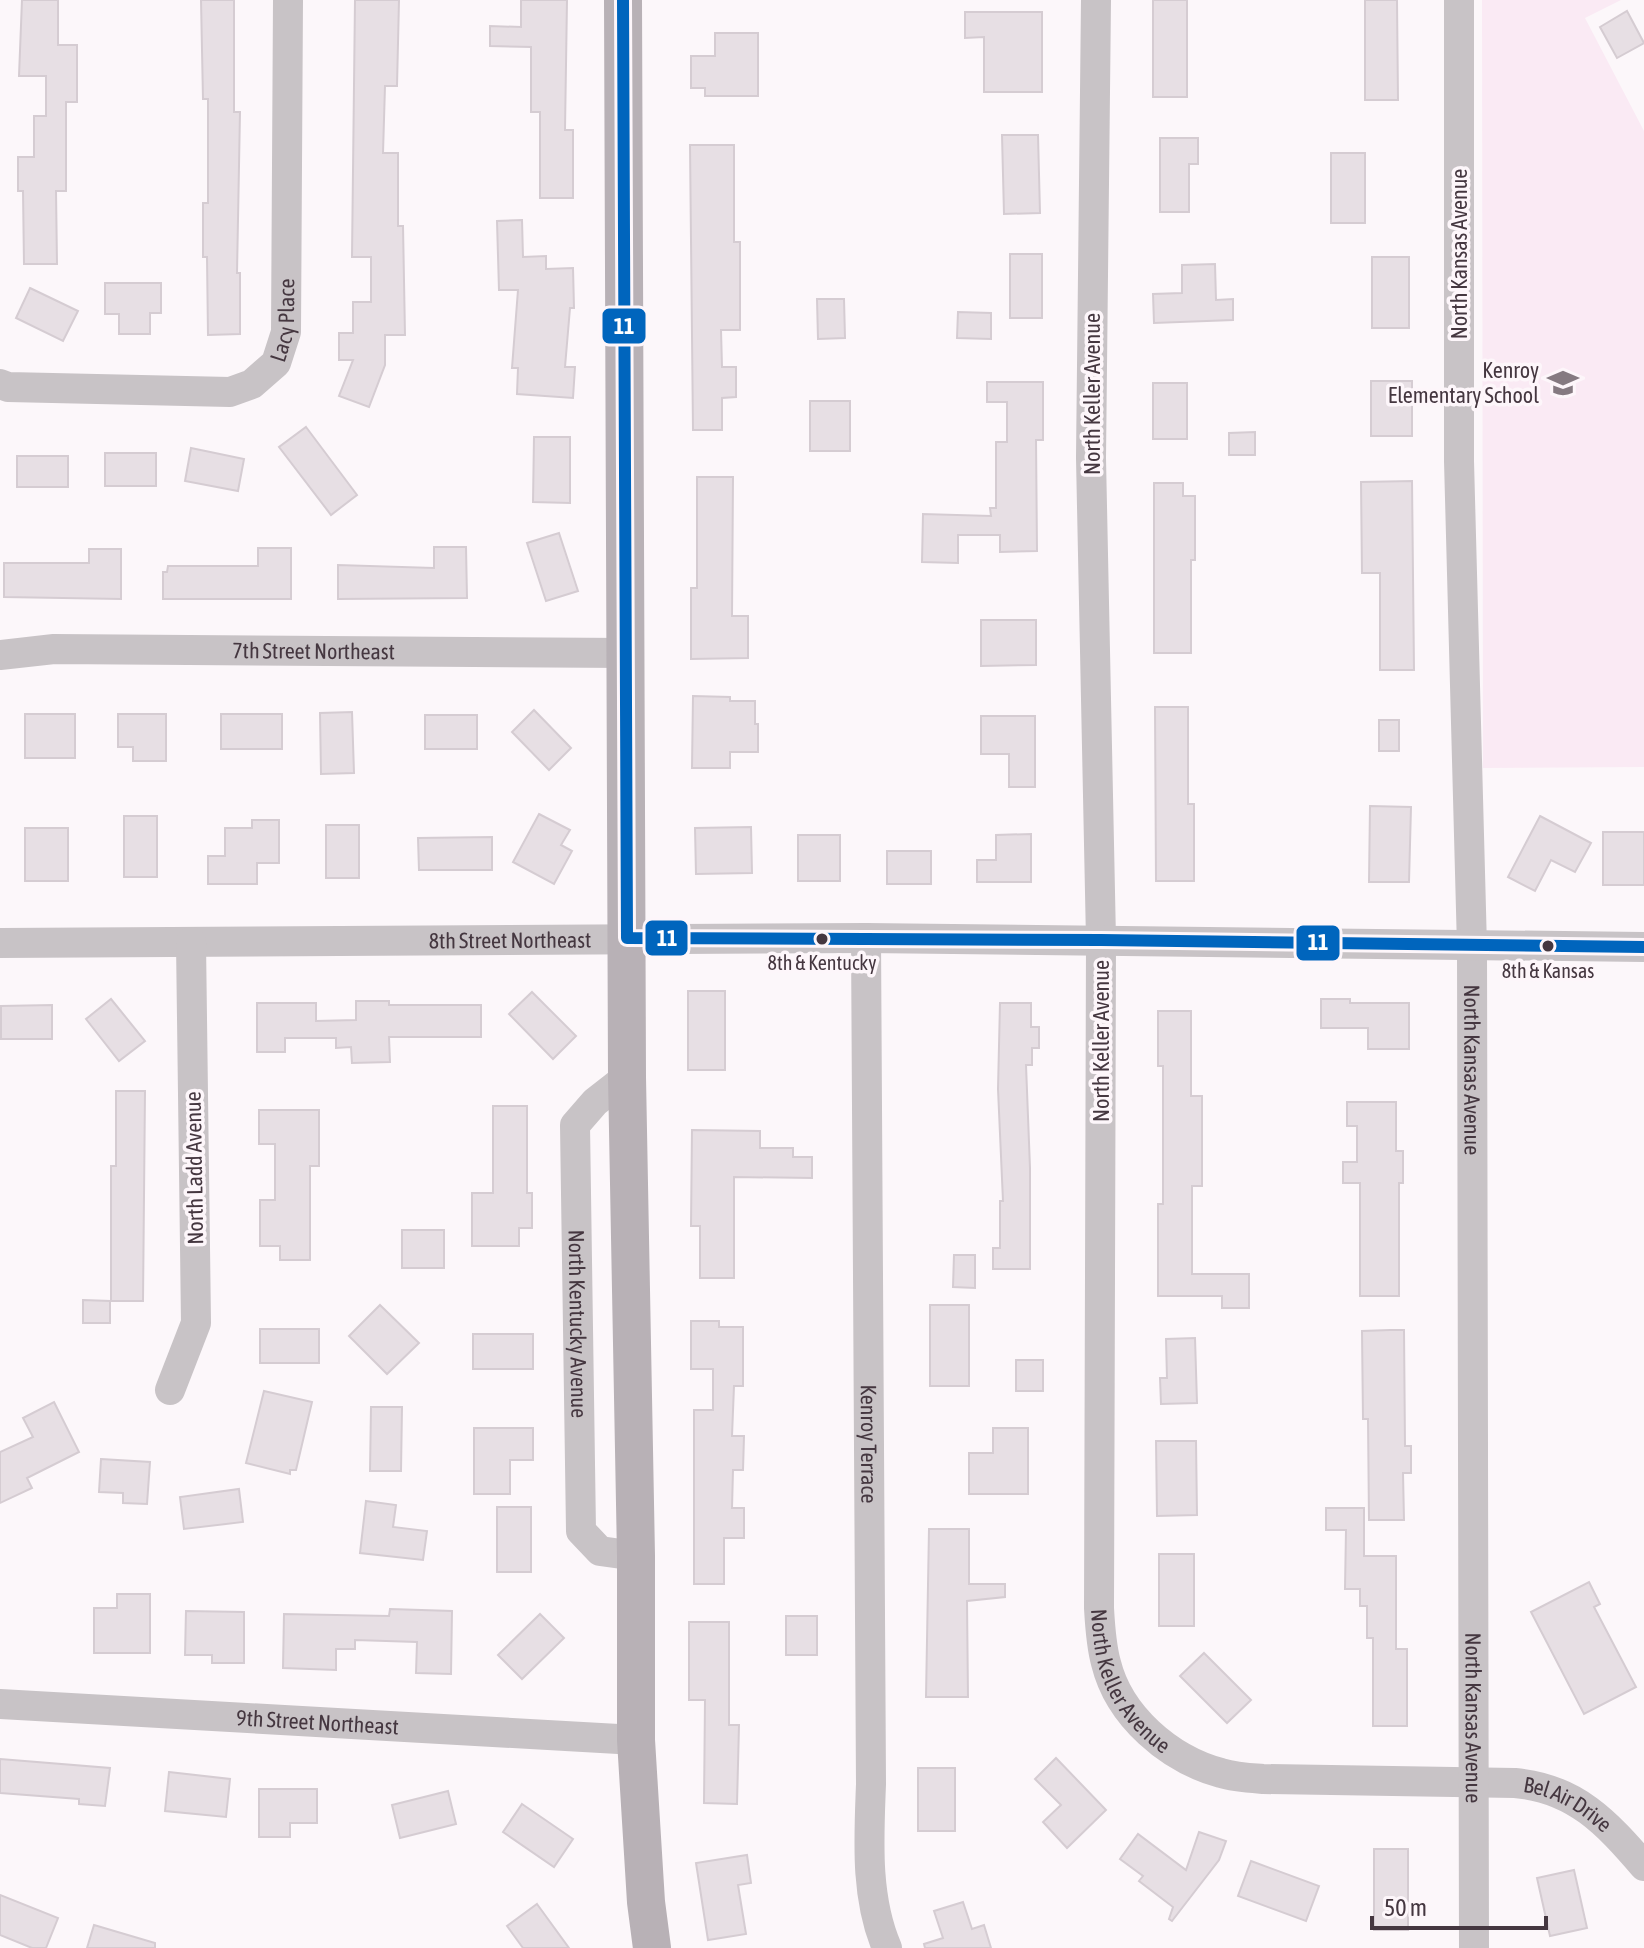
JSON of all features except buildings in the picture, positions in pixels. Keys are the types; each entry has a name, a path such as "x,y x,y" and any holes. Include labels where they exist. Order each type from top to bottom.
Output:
{"main road":[{"path":"623,0 627,1077 636,1556 636,1740 646,1902 652,1948"}],"street":[{"name":"Lacy Place","path":"4,386 230,392 252,384 276,363 286,332 288,0"},
{"name":"North Keller Avenue","path":"1096,0 1091,458 1101,940 1099,1608 1106,1664 1114,1686 1131,1715 1160,1742 1194,1763 1222,1774 1263,1779 1474,1782"},
{"name":"North Kansas Avenue","path":"1459,0 1459,461 1472,947 1474,1948"},
{"name":"7th Street Northeast","path":"0,655 54,649 626,653"},
{"name":"8th Street Northeast","path":"0,943 866,938 1644,947"},
{"name":"Kenroy Terrace","path":"866,938 869,1851 876,1910 887,1948"},
{"name":"North Ladd Avenue","path":"170,1390 196,1323 191,942"},
{"name":"North Kentucky Avenue","path":"627,1077 595,1102 575,1125 577,1343 581,1531 600,1551 636,1556"},
{"name":"9th Street Northeast","path":"0,1704 636,1740"},
{"name":"Bel Air Drive","path":"1474,1782 1528,1784 1557,1791 1594,1814 1644,1866"}],"shaded area":[{"name":"Kenroy Elementary School","path":"1482,0 1621,0 1585,18 1644,131 1644,767 1483,768"}],"transit line":[{"name":"11","path":"623,0 627,938 1644,947"}],"place":[{"name":"Kenroy Elementary School","path":"1563,383"},
{"name":"8th & Kentucky","path":"822,939"},
{"name":"8th & Kansas","path":"1548,946"}]}
